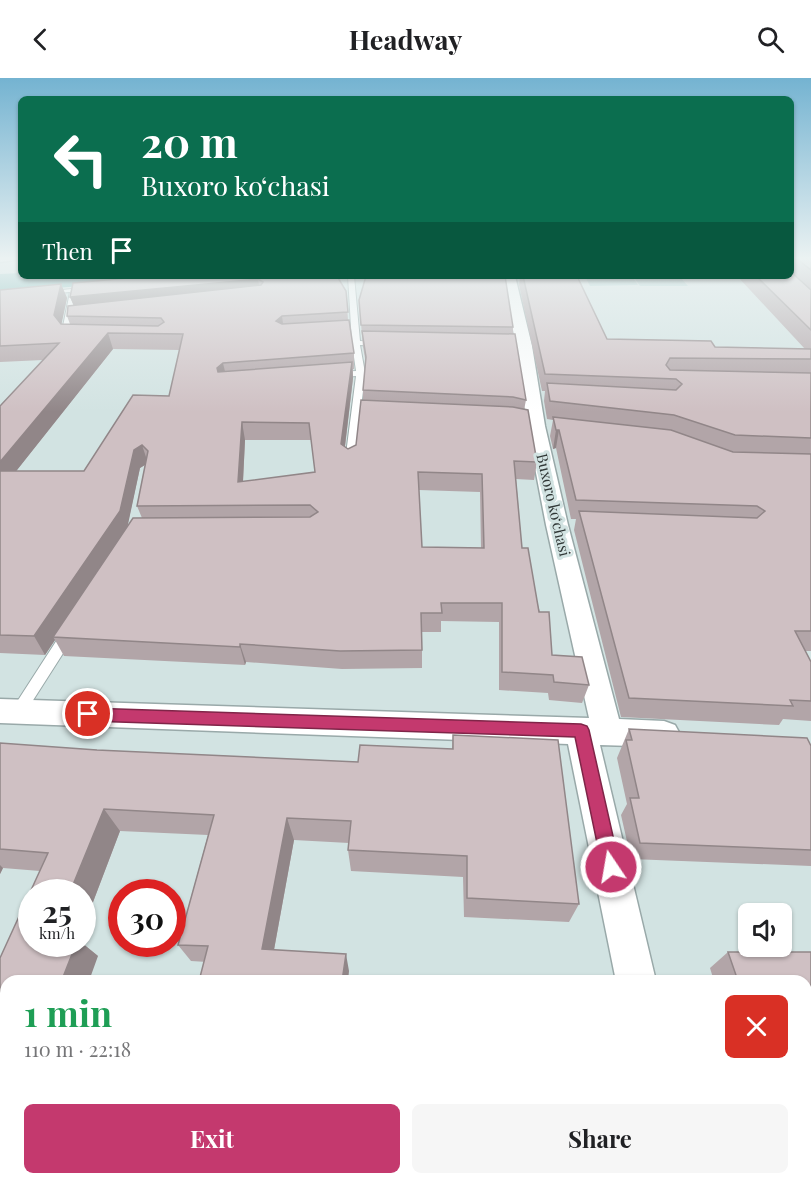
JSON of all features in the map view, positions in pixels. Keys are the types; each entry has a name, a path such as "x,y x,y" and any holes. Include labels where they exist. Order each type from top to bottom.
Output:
{"street":[{"name":"Buxoro koʻchasi","path":"513,309 518,346 538,396 532,425 563,526 594,731 635,975"},
{"path":"532,425 558,429"},
{"path":"9,712 686,735"}],"lane":[{"path":"70,309 66,331 70,335 81,335"},
{"path":"351,462 361,373 353,309"},
{"path":"68,317 80,316"},
{"path":"342,332 354,331"},
{"path":"356,343 392,344"},
{"path":"328,376 361,373"},
{"path":"358,412 370,413"},
{"path":"9,712 76,621"}],"building":[{"path":"0,309 55,309 54,315 61,324 158,326 164,322 161,318 67,316 68,309 348,309 348,312 282,316 276,321 282,324 349,320 354,353 223,363 217,368 218,372 352,362 341,444 348,449 356,445 361,400 513,407 528,410 537,462 514,461 522,548 528,548 539,612 549,612 552,655 582,657 589,685 554,682 553,675 502,672 502,603 441,603 442,613 421,613 422,650 340,651 240,644 240,647 53,637 133,518 310,517 318,512 310,505 137,506 148,451 142,445 134,450 120,511 34,636 0,635 0,471 84,471 133,395 169,396 183,334 108,333 0,462 0,406 59,343 0,346","holes":["242,422 309,423 315,472 238,482","418,472 482,474 484,548 422,547"]},
{"path":"360,309 510,309 513,327 361,325"},
{"path":"530,309 593,309 607,339 711,341 715,347 811,349 811,359 670,358 666,365 670,370 811,373 811,438 735,435 674,415 550,401 547,383 676,390 682,384 676,379 545,374"},
{"path":"789,309 811,309 811,330"},
{"path":"362,331 515,334 526,400 513,397 363,390 366,357"},
{"path":"553,417 671,430 733,452 811,454 811,631 795,631 811,662 811,701 790,700 793,706 629,698 579,511 757,518 765,511 757,506 576,500 559,430 556,430"},
{"path":"629,729 807,738 811,746 811,850 640,843 630,798 639,798 626,740 632,740"},
{"path":"453,735 558,740 579,904 467,898 467,856 348,850 351,821 287,818 262,949 346,954 343,975 201,975 208,946 186,945 186,916 214,815 104,809 75,879 36,879 48,853 0,849 0,743 97,750 358,762 360,745 453,749"},
{"path":"18,919 18,957 71,957 64,975 0,975 0,958"},
{"path":"728,952 738,952 738,957 792,957 792,952 811,952 811,975 736,975"}],"route":[{"path":"88,714 581,730 611,867"}]}
